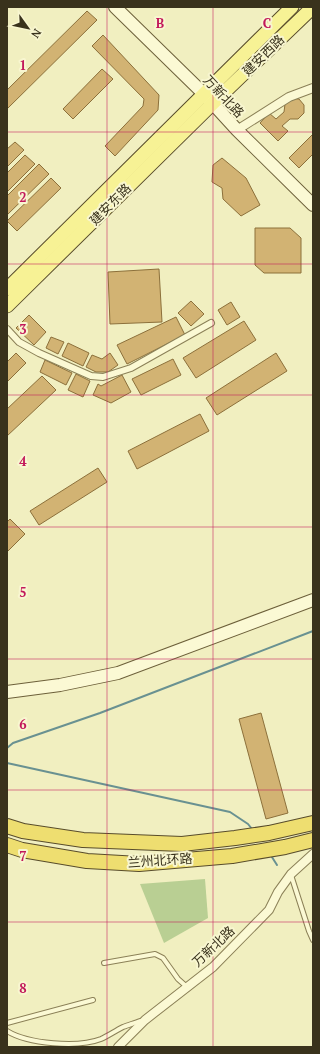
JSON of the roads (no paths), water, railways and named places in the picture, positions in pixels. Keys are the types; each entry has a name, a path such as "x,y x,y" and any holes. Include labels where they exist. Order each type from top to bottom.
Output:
{"highway":[{"name":"兰州北环路","path":"7,826 23,831 83,840 182,844 269,833 313,823"},
{"name":"兰州北环路","path":"7,845 22,850 87,861 139,864 202,857 232,856 313,840"}],"main road":[{"name":"万新北路","path":"115,7 209,99 237,130 313,205"},
{"name":"建安西路","path":"209,99 292,7"},
{"name":"建安西路","path":"209,99 313,7"},
{"name":"建安东路","path":"7,289 209,99"},
{"name":"建安东路","path":"7,306 209,99"},
{"path":"7,692 60,685 118,673 313,600"}],"street":[{"path":"237,130 289,97 313,88"},
{"path":"7,329 20,342 39,353 91,376 103,377 131,368 211,324"},
{"name":"万新北路","path":"118,1047 144,1020 213,967 269,910 278,892 291,874 313,854"}],"lane":[{"path":"291,874 313,940"},
{"path":"104,962 155,954 163,958 178,979 187,987"},
{"path":"7,1023 94,1000"},
{"path":"7,1031 12,1034 43,1043 87,1043 101,1039 123,1027 144,1020"}],"waterway":[{"path":"7,748 13,743 100,713 313,631"},
{"path":"7,763 230,812 248,824 252,829"},
{"path":"270,854 277,865"}]}
